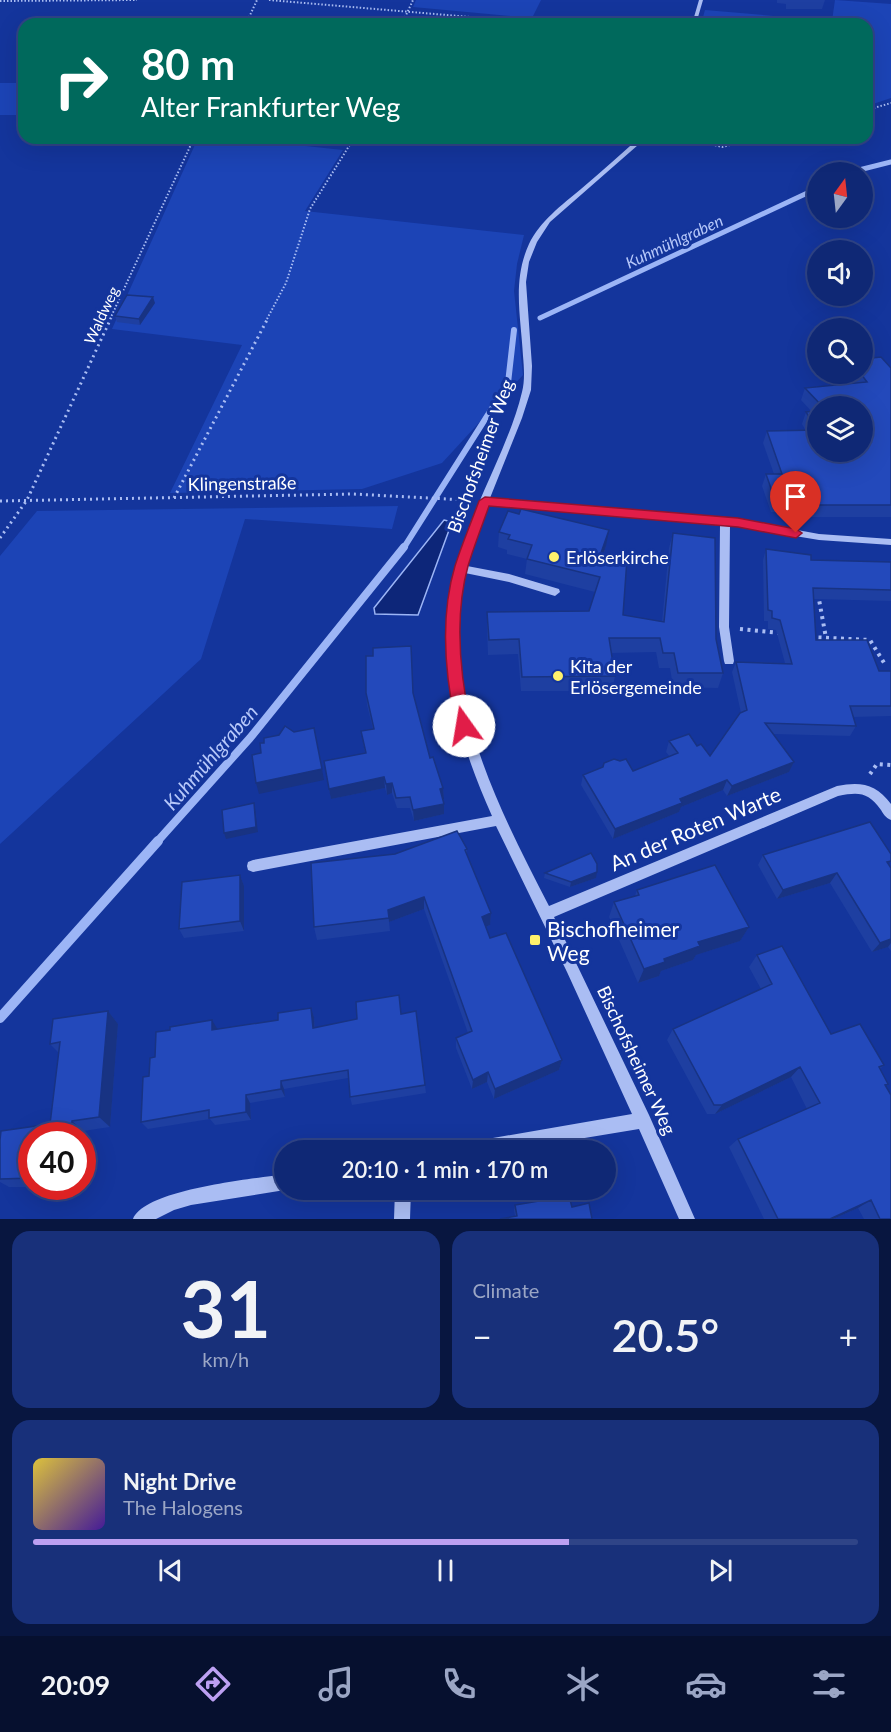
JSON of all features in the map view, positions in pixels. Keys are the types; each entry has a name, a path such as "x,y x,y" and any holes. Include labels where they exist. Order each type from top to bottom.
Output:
{"street":[{"path":"696,18 701,0"},
{"name":"Bischofsheimer Weg","path":"636,144 548,221 528,249 522,267 521,286 529,367 527,390 461,568 453,616 456,693 474,758 501,820 644,1120 687,1219"},
{"path":"485,501 725,521 819,537 891,542"},
{"path":"725,521 724,627 729,661"},
{"path":"461,568 509,578 555,592"},
{"path":"861,787 878,796 891,814"},
{"name":"An der Roten Warte","path":"546,914 837,791 861,787"},
{"path":"253,866 501,820"},
{"path":"528,1140 644,1120"},
{"path":"141,1219 156,1209 178,1200 274,1184"},
{"path":"402,1219 403,1200"}],"path":[{"path":"0,1 137,0"},
{"path":"249,18 257,0"},
{"path":"269,0 486,18"},
{"path":"405,18 413,0"},
{"path":"873,108 891,103"},
{"name":"Waldweg","path":"0,538 27,500 191,144"},
{"path":"174,498 286,283 310,209 350,144"},
{"path":"711,144 722,147 734,144"},
{"name":"Klingenstraße","path":"0,501 352,494 485,501"},
{"path":"818,592 826,638"},
{"path":"724,627 787,634"},
{"path":"806,636 870,640 886,666"},
{"path":"861,787 877,764 891,765"}],"shaded area":[{"path":"416,0 541,0 532,18 413,7"},
{"path":"835,0 891,4 891,98 873,104 873,18 832,18"},
{"path":"705,10 797,18 703,18"},
{"path":"0,83 18,83 18,115 0,115"},
{"path":"195,144 286,144 343,150 305,211 524,235 514,291 523,375 442,463 362,489 170,493 242,345 112,329"},
{"path":"398,506 392,529 245,519 201,659 0,844 0,556 37,511"},
{"path":"444,520 452,522 418,615 375,614 374,608"}],"building":[{"path":"127,295 153,297 139,319 115,316"},
{"path":"881,357 891,368 891,505 810,505 808,500 775,500 766,474 782,474 767,431 807,430 807,462 873,462 873,396 813,396 805,388 873,384 873,358"},
{"path":"521,509 609,530 601,553 627,559 623,615 664,622 673,533 715,538 716,639 723,673 678,673 674,653 663,653 660,638 609,638 615,676 522,677 519,639 489,640 487,612 589,611 600,577 527,559 532,545 508,539 510,535 499,532 508,511 519,514"},
{"path":"766,549 811,555 811,560 891,562 891,590 813,588 816,640 867,640 879,671 891,671 891,706 850,706 856,726 765,723 794,762 732,786 727,780 680,799 682,803 615,829 583,775 603,767 604,763 614,759 620,761 626,759 633,771 678,753 669,741 689,734 697,746 701,744 710,756 740,713 747,710 736,662 792,664 780,620 772,618 772,611 768,610"},
{"path":"411,646 413,693 430,758 433,757 443,788 440,789 444,804 413,810 410,797 396,798 392,783 386,784 384,777 329,789 324,761 366,753 361,731 374,729 366,693 366,656 373,656 373,648"},
{"path":"285,726 294,732 314,728 322,769 256,783 252,755 261,753 260,743 264,743 264,738 279,735"},
{"path":"254,803 256,827 224,833 222,810"},
{"path":"870,822 891,854 891,861 887,862 891,868 891,939 880,943 837,873 783,890 763,855"},
{"path":"457,831 467,849 465,850 491,913 482,917 490,938 506,933 562,1060 495,1089 488,1072 473,1080 456,1038 472,1031 424,897 388,910 389,918 314,927 311,863 395,854"},
{"path":"591,853 597,864 597,872 571,882 545,873"},
{"path":"715,865 749,927 698,942 700,946 644,969 614,902 639,895 637,890"},
{"path":"240,875 240,921 179,929 182,882"},
{"path":"782,946 831,1034 860,1024 884,1065 879,1067 891,1095 891,1219 880,1219 871,1200 830,1219 778,1219 738,1139 820,1103 800,1067 722,1105 714,1105 673,1029 772,984 757,955"},
{"path":"399,995 401,1014 416,1011 425,1085 350,1097 348,1070 281,1081 281,1089 246,1095 246,1112 209,1118 209,1110 141,1122 143,1077 149,1076 150,1058 155,1057 156,1032 170,1030 170,1027 212,1020 212,1030 278,1020 278,1013 311,1008 313,1028 357,1019 356,1002"},
{"path":"108,1011 99,1117 72,1122 50,1122 60,1042 50,1044 53,1019"},
{"path":"18,1129 18,1178 0,1179 1,1131"},
{"path":"545,1200 570,1200 572,1207 589,1203 592,1219 500,1219 517,1216 515,1205"}],"waterway":[{"name":"Kuhmühlgraben","path":"873,166 891,162"},
{"name":"Kuhmühlgraben","path":"540,318 807,193"},
{"name":"Kuhmühlgraben","path":"403,549 508,383 514,330"},
{"name":"Kuhmühlgraben","path":"156,843 250,738 404,547"},
{"name":"Kuhmühlgraben","path":"0,1018 158,841"}],"place":[{"name":"Erlöserkirche","path":"554,557"},
{"name":"Kita der Erlösergemeinde","path":"558,676"},
{"name":"Bischofheimer Weg","path":"535,940"}],"route":[{"path":"464,726 456,693 453,616 461,568 485,501 738,522 796,533"}]}
